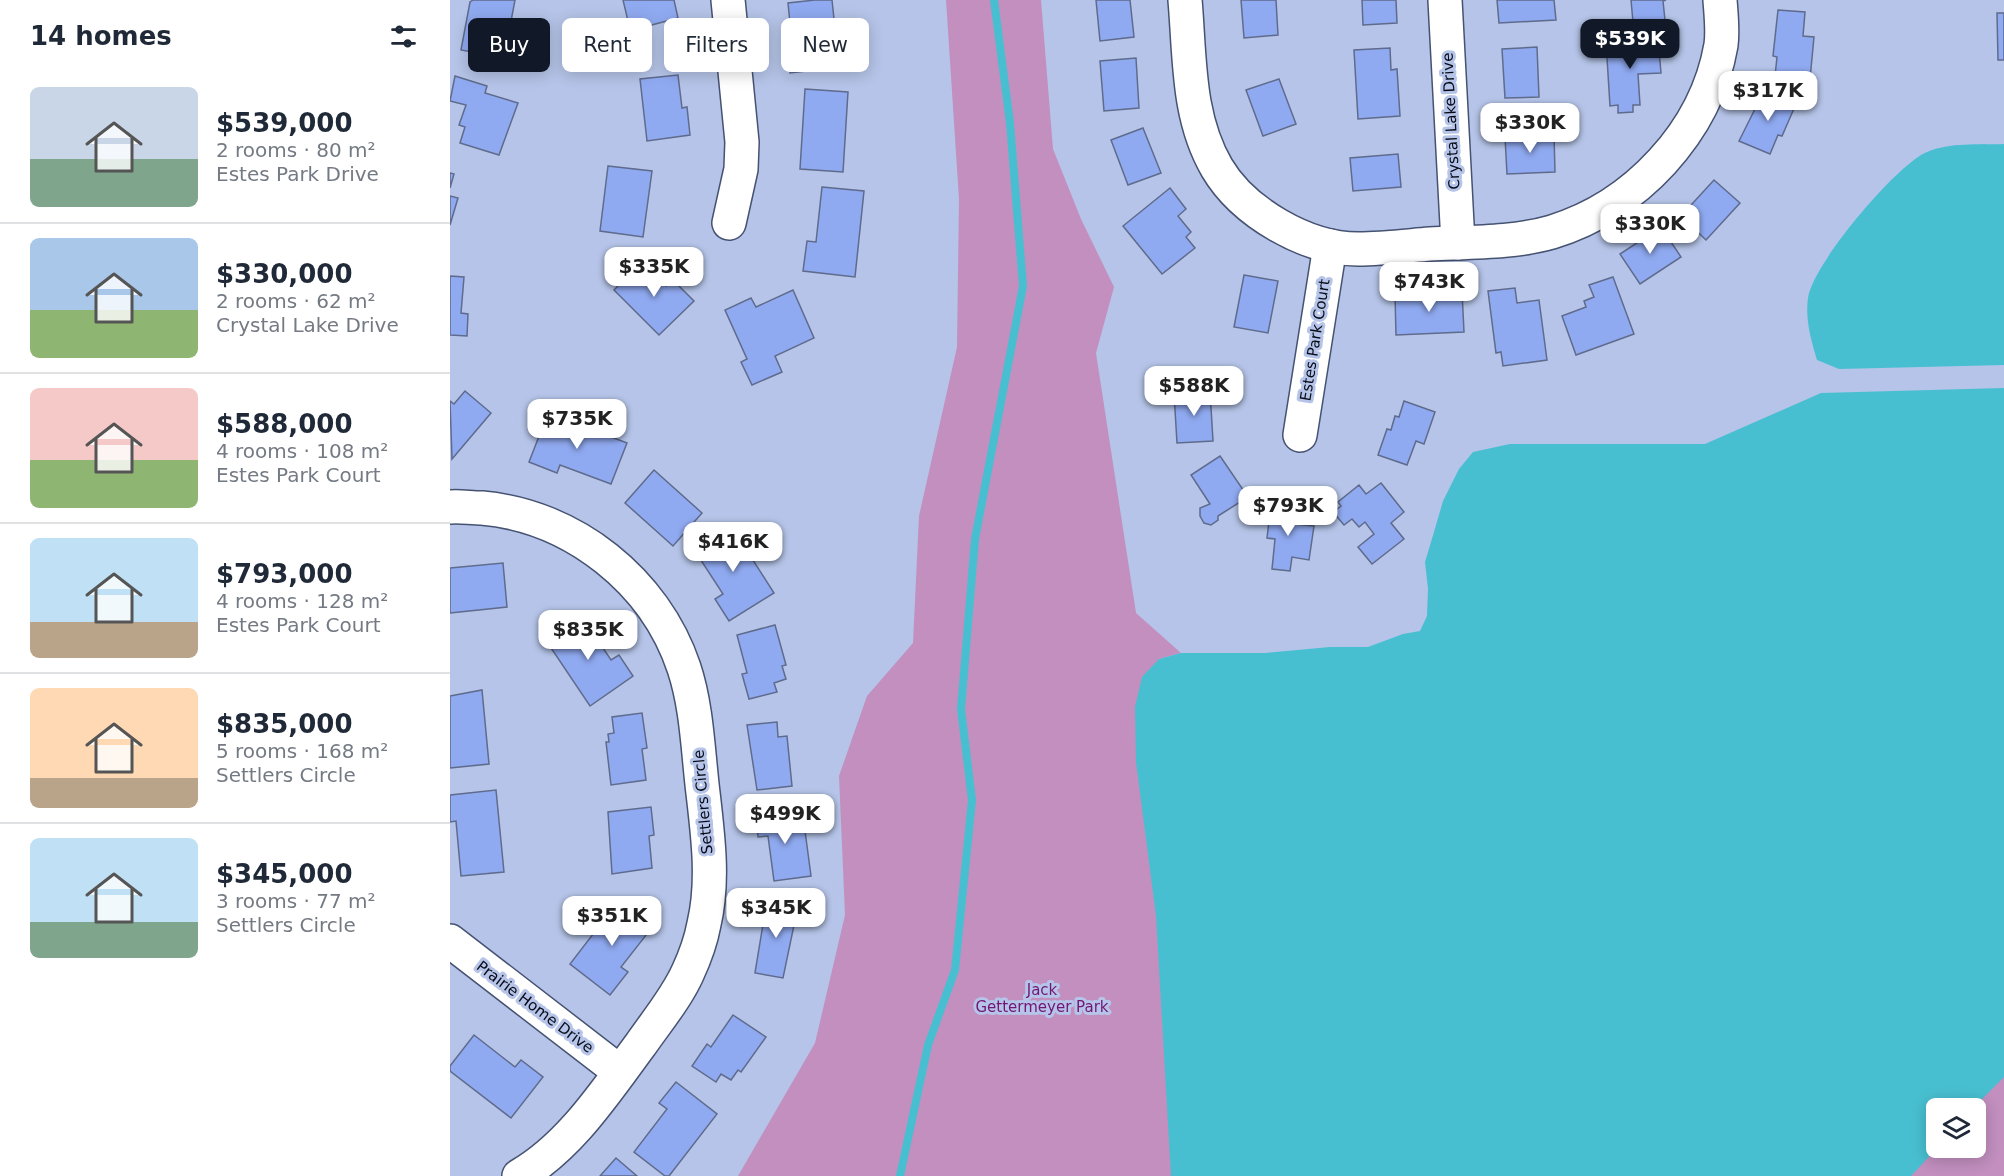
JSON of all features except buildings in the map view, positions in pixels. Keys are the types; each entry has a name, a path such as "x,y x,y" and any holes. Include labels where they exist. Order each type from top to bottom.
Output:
{"street":[{"path":"728,0 742,142 741,169 729,223"},
{"path":"1185,0 1193,105 1202,138 1218,170 1242,199 1268,218 1299,235 1330,246 1356,249 1516,238 1551,232 1587,219 1619,199 1646,178 1681,138 1697,113 1713,76 1721,44 1720,0"},
{"name":"Crystal Lake Drive","path":"1445,0 1458,243"},
{"name":"Estes Park Court","path":"1300,435 1330,246"},
{"name":"Settlers Circle","path":"450,507 501,510 547,523 585,543 619,569 641,592 666,627 684,668 694,714 705,811 710,888 706,915 688,972 660,1017 620,1072 573,1130 540,1164 519,1176"},
{"name":"Prairie Home Drive","path":"450,941 620,1072"}],"green space":[{"name":"Jack Gettermeyer Park","path":"946,0 1041,0 1053,149 1081,219 1114,287 1096,353 1136,613 1181,653 1159,659 1237,1176 738,1176 815,1043 845,915 839,776 867,696 913,643 919,516 957,347 959,199"},
{"path":"2004,1034 2004,1176 1853,1176 1926,1107 1926,1158 1986,1158 1986,1098 1936,1098"}],"shaded area":[{"path":"2004,144 2004,365 1839,369 1817,360 1808,322 1807,306 1813,283 1840,240 1877,195 1913,160 1927,152 1955,145"},
{"path":"2004,388 2004,1077 1983,1098 1926,1098 1928,1158 1911,1176 1171,1176 1156,916 1136,762 1135,707 1142,677 1159,659 1181,653 1265,653 1330,647 1368,647 1403,634 1420,631 1427,616 1428,589 1425,562 1443,501 1459,469 1473,452 1510,444 1705,444 1821,393"}],"waterway":[{"path":"900,1176 928,1045 955,970 972,800 961,709 975,539 1023,286 1010,123 994,0"}]}
